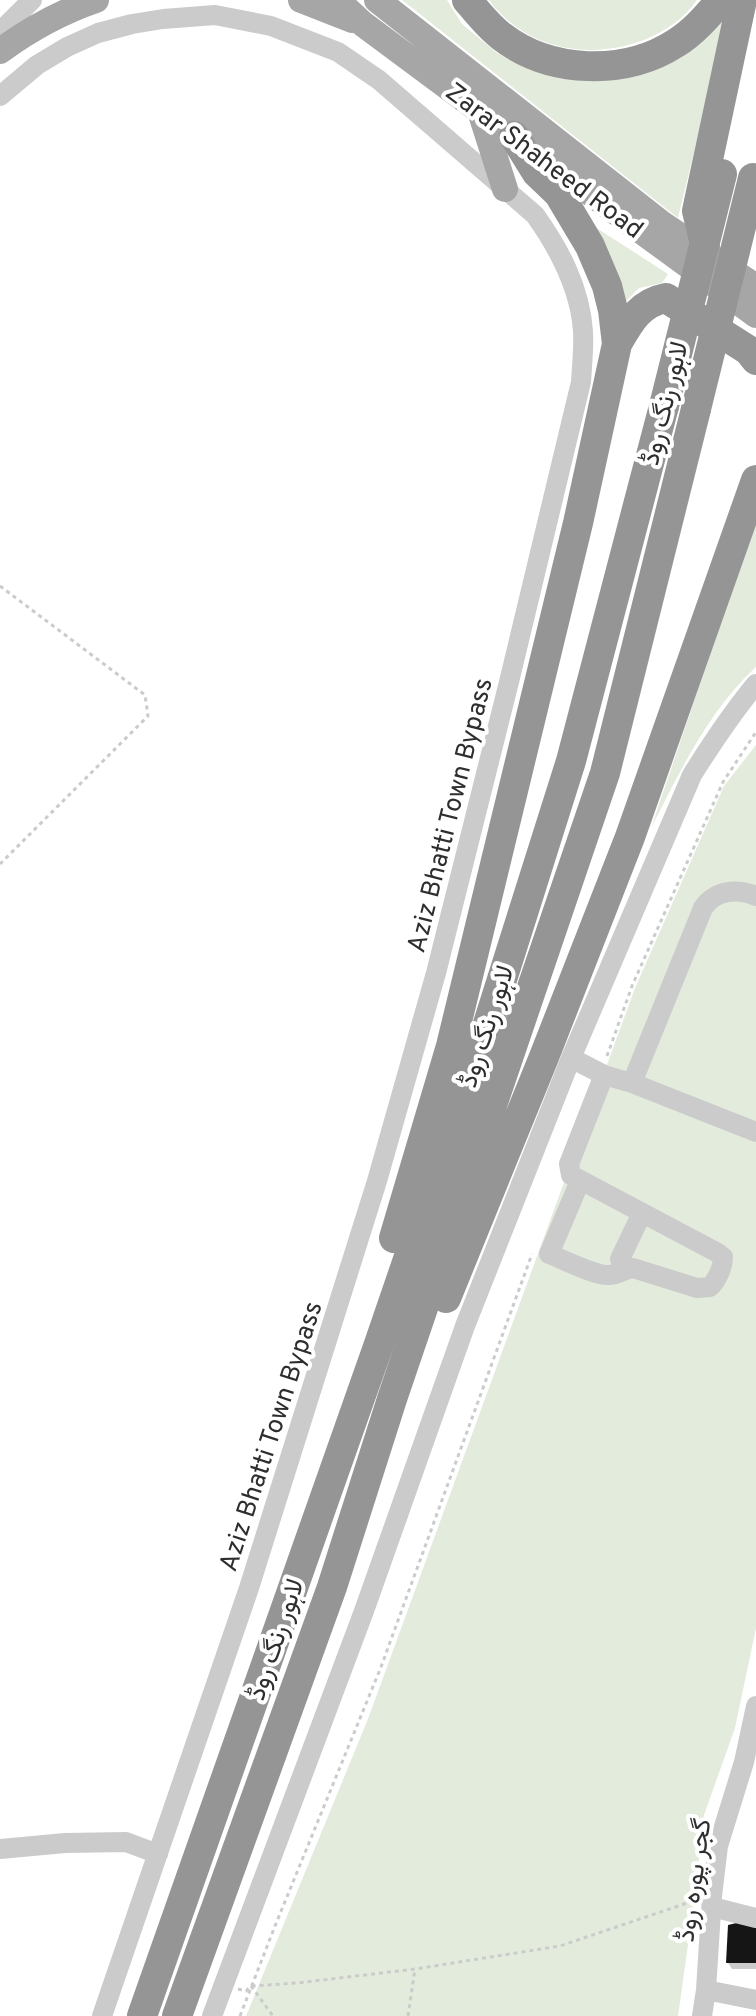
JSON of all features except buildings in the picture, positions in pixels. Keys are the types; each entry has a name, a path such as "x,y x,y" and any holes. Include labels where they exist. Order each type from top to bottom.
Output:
{"highway":[{"path":"467,0 505,39 523,49 576,66 634,62 655,54 677,42 721,0"},
{"path":"714,172 742,0"},
{"name":"لاہور رنگ روڈ","path":"142,2016 480,1049 571,761 705,244 714,172 756,14"},
{"path":"514,136 537,173 559,194 590,246 607,286 617,344"},
{"name":"لاہور رنگ روڈ","path":"177,2016 332,1587 392,1399 605,773 754,171"},
{"path":"734,255 756,223"},
{"path":"323,1502 344,1397 451,1046 578,523 617,344 638,312 648,303 666,298 748,350 756,360"},
{"path":"361,1500 399,1429 448,1294 630,837 756,480"}],"main road":[{"path":"0,51 50,18 96,0"},
{"path":"301,0 363,24"},
{"name":"Zarar Shaheed Road","path":"337,0 363,24 756,315"},
{"name":"Zarar Shaheed Road","path":"377,0 661,223 756,287"},
{"path":"480,111 505,189"}],"street":[{"path":"0,32 32,0"},
{"name":"Aziz Bhatti Town Bypass","path":"0,96 37,65 67,47 98,33 163,19 215,15 242,19 271,26 338,52 379,80 535,215 567,266 583,333 581,382 509,682 436,973 377,1181 249,1588 102,2016"},
{"path":"212,2016 364,1611 465,1326 571,1058 692,775 735,709 756,684"},
{"path":"632,1083 703,908 709,899 725,893 740,892 756,896"},
{"path":"571,1058 605,1066 632,1083 756,1132"},
{"path":"580,1181 549,1254 602,1275 614,1275 623,1269 633,1268 704,1289 710,1287 723,1257 571,1175 569,1164 605,1066"},
{"path":"623,1269 620,1259 642,1213"},
{"name":"گجر پورہ روڈ","path":"702,2016 718,1846 744,1762 756,1706"},
{"path":"0,1849 126,1842 158,1854"},
{"path":"712,1902 756,1918"},
{"path":"706,1990 756,2000"}],"path":[{"path":"0,586 145,695 148,716 0,864"},
{"path":"605,1066 632,986 717,795 756,732"},
{"path":"240,2016 369,1699 536,1243"},
{"path":"223,1984 246,1991 251,1986 415,1969 560,1946 683,1904 712,1902"},
{"path":"408,2016 415,1969"},
{"path":"251,1986 273,2016"}],"green space":[{"path":"402,0 447,0 462,24 497,53 530,69 575,79 727,15 678,218"},
{"path":"489,0 697,0 680,19 659,33 644,40 601,50 559,46 539,40 504,17"},
{"path":"595,227 668,274 662,283 639,288 624,303"},
{"path":"756,519 756,667 709,723 651,828"},
{"path":"756,745 756,1628 735,1728 704,1815 678,2016 246,2016 368,1719 635,988 724,786"}]}
